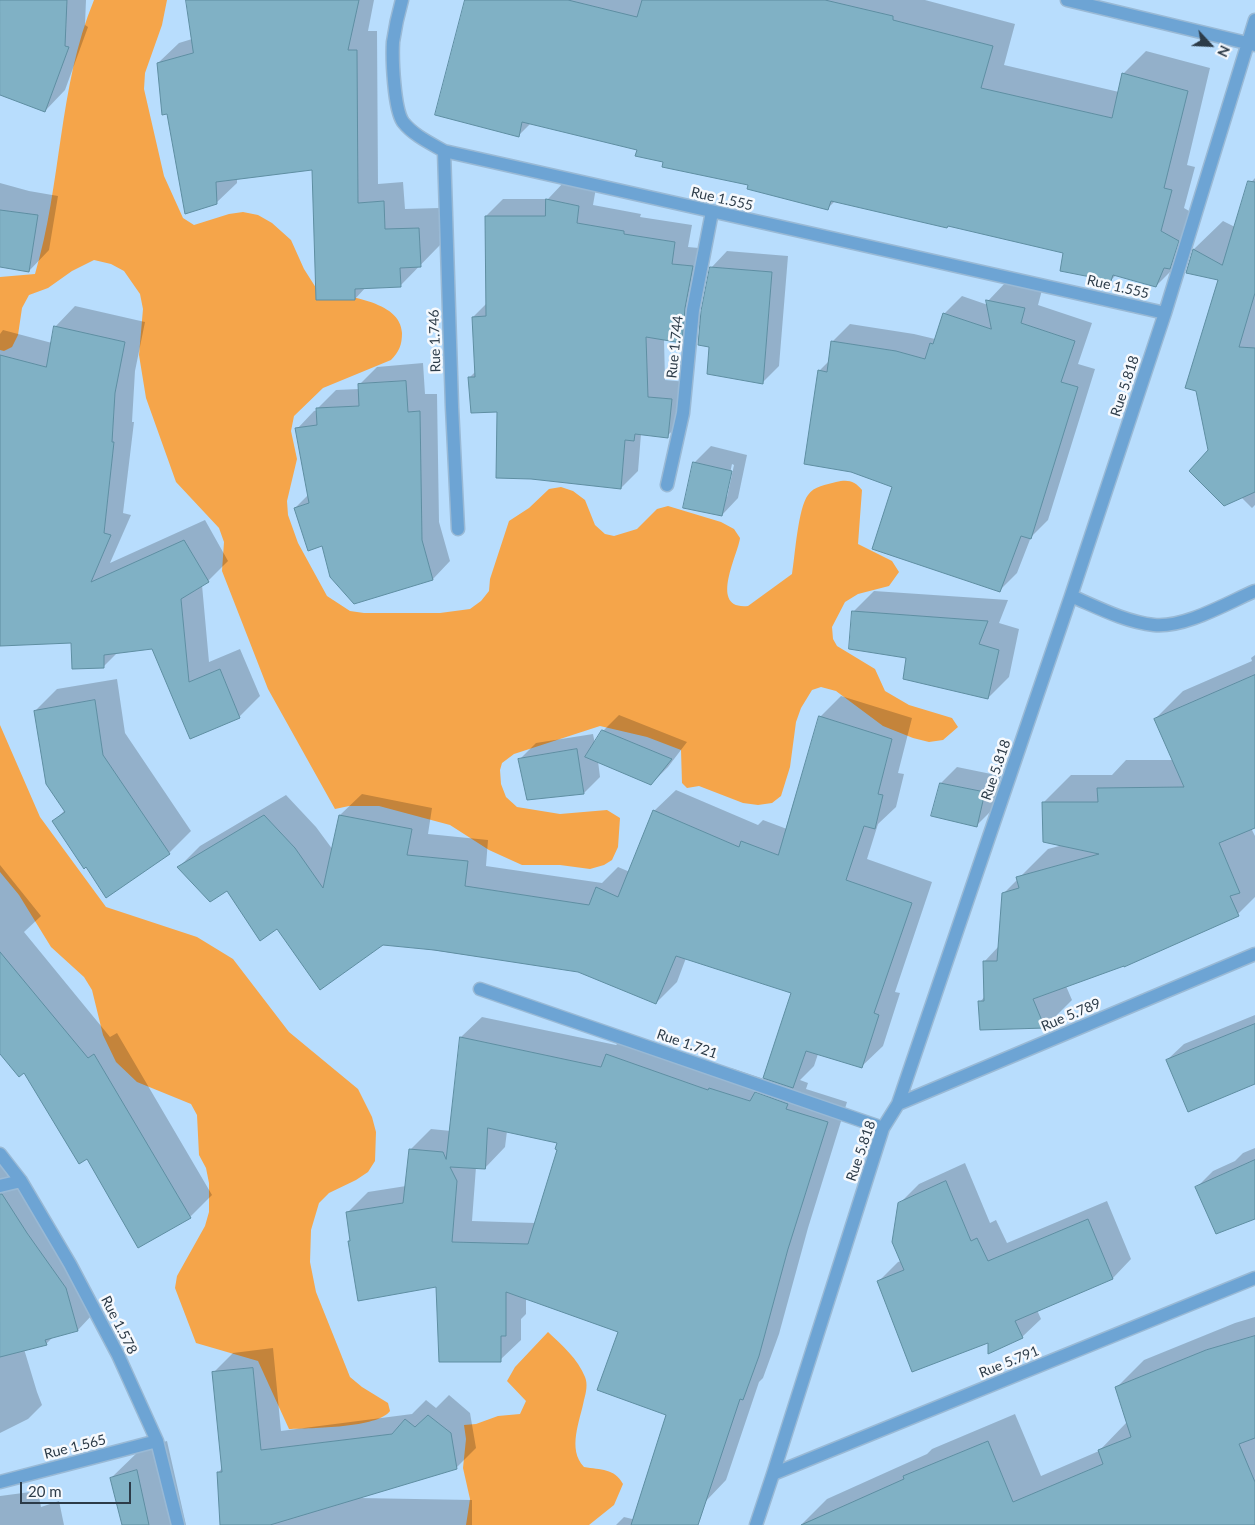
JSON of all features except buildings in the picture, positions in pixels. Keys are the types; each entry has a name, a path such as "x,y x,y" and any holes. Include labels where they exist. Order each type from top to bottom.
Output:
{"street":[{"name":"Rue 1.555","path":"402,0 393,45 396,106 403,122 420,137 444,151 1165,313"},
{"path":"1067,0 1251,44"},
{"name":"Rue 5.818","path":"756,1525 883,1128 898,1104 1165,313 1251,44 1255,20"},
{"name":"Rue 1.746","path":"444,151 458,530"},
{"name":"Rue 1.744","path":"667,485 683,413 693,310 712,212"},
{"path":"1071,596 1119,616 1155,625 1186,621 1255,591"},
{"name":"Rue 5.789","path":"898,1104 1255,954"},
{"name":"Rue 1.721","path":"480,989 883,1128"},
{"name":"Rue 1.578","path":"0,1154 21,1181 70,1264 114,1346 156,1442 178,1525"},
{"path":"0,1186 21,1181"},
{"name":"Rue 5.791","path":"773,1474 1255,1278"},
{"name":"Rue 1.565","path":"0,1482 156,1442"}],"shaded area":[{"path":"94,0 167,0 162,25 145,73 144,89 164,176 183,218 194,225 229,214 243,212 258,215 272,223 291,240 304,269 318,291 369,302 392,313 399,322 402,333 401,345 391,360 323,388 294,416 291,431 297,459 287,501 288,515 298,543 327,596 350,611 364,613 440,613 470,609 481,601 489,591 490,579 509,521 529,508 549,489 561,487 573,491 585,500 595,525 605,534 614,536 637,529 657,509 668,506 721,522 734,529 740,538 728,580 727,591 730,599 736,605 748,606 792,574 799,521 808,495 820,486 848,481 857,485 862,490 858,544 892,561 899,572 889,586 858,594 845,602 832,627 833,639 837,646 875,669 885,691 909,705 952,718 958,727 943,740 929,742 913,738 883,726 836,691 821,687 812,690 801,708 796,722 790,767 781,796 772,803 758,805 743,803 699,786 687,788 682,783 681,750 647,737 600,726 514,754 502,763 500,770 501,784 506,797 517,807 560,814 607,810 620,818 618,847 612,860 604,865 590,869 560,865 522,865 489,850 450,825 379,806 349,806 335,809 268,689 222,571 224,542 219,528 176,482 146,398 139,355 143,309 140,294 124,271 111,264 94,260 72,271 48,288 29,295 22,308 18,335 12,347 4,351 0,350 0,277 35,274 51,205 73,67 82,33"},
{"path":"0,725 40,817 106,907 197,937 233,959 289,1032 358,1089 372,1117 376,1132 375,1161 368,1172 329,1193 319,1203 311,1230 310,1262 316,1292 350,1377 388,1403 390,1411 383,1417 359,1424 289,1429 258,1361 196,1343 175,1288 177,1276 205,1226 209,1212 209,1183 206,1168 199,1155 197,1115 191,1104 137,1082 116,1062 103,1035 92,990 84,977 51,947 19,895 0,872"},
{"path":"548,1332 574,1358 586,1380 587,1386 575,1443 579,1460 584,1467 611,1472 623,1484 614,1505 589,1525 466,1525 470,1499 463,1468 466,1439 464,1425 476,1424 498,1416 520,1414 526,1401 507,1381 515,1367"}]}
